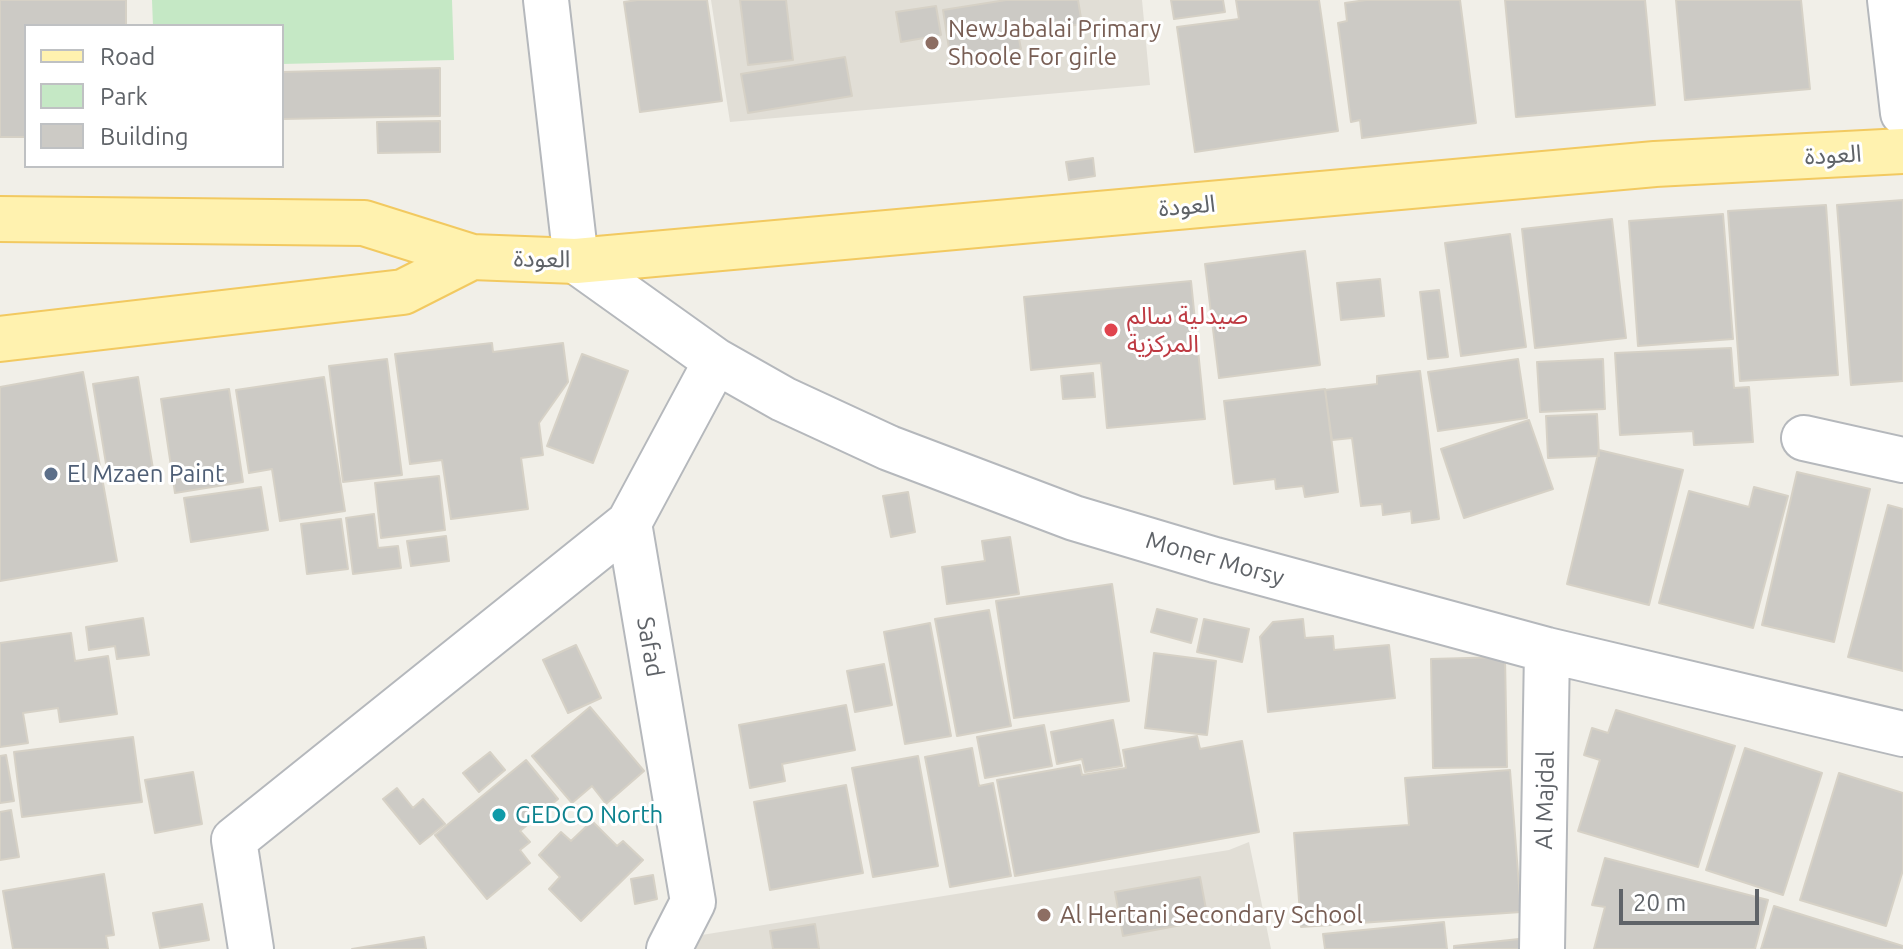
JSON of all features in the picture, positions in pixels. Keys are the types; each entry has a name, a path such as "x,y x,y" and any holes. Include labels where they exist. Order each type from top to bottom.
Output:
{"main road":[{"name":"العودة","path":"0,219 364,223 472,257 576,261 1655,164 1903,151"},
{"name":"العودة","path":"0,339 403,292 472,257"}],"street":[{"path":"546,0 576,261"},
{"path":"1890,0 1903,113"},
{"name":"Moner Morsy","path":"576,261 716,361 783,399 889,448 1074,518 1215,560 1547,650 1903,734"},
{"path":"251,949 234,840 629,523 716,361"},
{"path":"1804,438 1903,460"},
{"name":"Safad","path":"629,523 693,902 669,949"},
{"name":"Al Majdal","path":"1542,949 1547,650"}],"shaded area":[{"name":"NewJabalai Primary Shoole For girle","path":"711,0 1142,0 1150,85 730,122"},
{"name":"Al Hertani Secondary School","path":"1249,842 1271,949 685,949 683,938 1229,850"}],"green space":[{"path":"152,0 452,0 454,60 284,64 284,24 153,24"}],"building":[{"path":"0,0 126,0 126,24 24,24 24,137 0,137"},
{"path":"707,0 722,101 640,112 624,2"},
{"path":"740,0 786,0 793,60 748,65"},
{"path":"1006,0 1078,0 1082,24 1018,34 1021,49 951,61 943,10"},
{"path":"1171,0 1223,0 1225,12 1174,19"},
{"path":"1236,0 1319,0 1338,131 1195,152 1177,27 1239,19"},
{"path":"1366,0 1460,0 1476,123 1362,138 1360,120 1351,122 1338,23 1347,21 1345,3"},
{"path":"1505,0 1645,0 1655,105 1516,117"},
{"path":"1676,0 1801,0 1810,89 1685,100"},
{"path":"936,6 941,35 901,42 896,12"},
{"path":"845,57 852,96 748,113 741,74"},
{"path":"440,68 440,116 284,119 284,72"},
{"path":"440,121 440,152 378,153 377,122"},
{"path":"1093,158 1095,176 1069,180 1066,162"},
{"path":"1903,200 1903,381 1851,385 1837,205"},
{"path":"1826,205 1838,375 1740,381 1728,211"},
{"path":"1723,214 1733,339 1638,346 1629,221"},
{"path":"1612,219 1626,338 1535,348 1522,229"},
{"path":"1510,234 1526,347 1461,356 1445,243"},
{"path":"1305,251 1320,365 1219,378 1205,264"},
{"path":"1380,279 1384,316 1341,320 1337,283"},
{"name":"صيدلية سالم المركزية","path":"1191,281 1205,419 1107,428 1101,363 1031,370 1024,297"},
{"path":"1439,290 1448,357 1428,359 1420,292"},
{"path":"492,343 493,352 563,343 568,382 539,423 543,455 521,458 528,509 451,519 442,460 410,464 395,354"},
{"path":"1731,348 1734,388 1749,387 1753,442 1694,445 1693,431 1620,435 1615,353"},
{"path":"582,354 628,371 593,463 547,446"},
{"path":"387,359 402,475 343,482 329,366"},
{"path":"1518,359 1527,418 1438,431 1428,372"},
{"path":"1603,359 1605,409 1540,412 1537,362"},
{"path":"1420,371 1439,519 1412,523 1411,511 1383,515 1382,504 1361,506 1352,438 1332,440 1325,390 1377,384 1377,376"},
{"name":"El Mzaen Paint","path":"83,372 117,561 0,581 0,387"},
{"path":"1093,373 1095,397 1063,399 1061,376"},
{"path":"138,377 153,469 108,476 93,384"},
{"path":"324,377 345,511 280,521 272,469 249,473 236,390"},
{"path":"229,389 243,482 175,493 161,399"},
{"path":"1325,389 1338,492 1305,497 1303,486 1276,489 1275,479 1234,484 1224,401"},
{"path":"1597,414 1599,456 1548,458 1546,416"},
{"path":"1529,420 1553,489 1464,518 1441,449"},
{"path":"1599,450 1683,470 1649,605 1567,584"},
{"path":"1797,472 1870,489 1834,642 1762,625"},
{"path":"439,476 445,530 381,538 375,483"},
{"path":"261,487 268,530 191,542 184,498"},
{"path":"1754,487 1788,496 1753,628 1659,603 1689,491 1749,507"},
{"path":"908,492 915,532 891,537 883,496"},
{"path":"1888,505 1903,509 1903,671 1848,657"},
{"path":"374,514 378,548 398,546 401,568 353,574 346,518"},
{"path":"341,519 348,569 307,574 301,524"},
{"path":"446,536 449,561 411,566 407,541"},
{"path":"1010,537 1019,594 947,604 942,567 985,561 982,541"},
{"path":"1112,584 1129,701 1014,718 996,601"},
{"path":"1157,609 1197,619 1191,643 1151,632"},
{"path":"989,610 1011,726 957,736 935,619"},
{"path":"143,618 149,655 117,659 115,646 89,650 86,627"},
{"path":"1204,619 1249,629 1242,662 1197,652"},
{"path":"1303,619 1305,638 1333,636 1334,650 1389,645 1395,698 1268,712 1260,637 1273,622"},
{"path":"930,623 951,736 905,744 884,632"},
{"path":"71,633 75,661 108,656 117,714 60,722 58,708 23,713 28,743 0,747 0,643"},
{"path":"576,645 601,698 568,713 543,660"},
{"path":"1154,653 1216,661 1207,735 1145,728"},
{"path":"1505,657 1507,767 1433,768 1431,659"},
{"path":"884,664 892,705 855,712 847,671"},
{"path":"846,705 855,750 782,764 785,781 750,788 739,725"},
{"path":"590,707 644,771 606,804 592,786 572,803 532,756"},
{"path":"1616,710 1735,746 1698,867 1578,831 1600,760 1584,755 1592,728 1608,733"},
{"path":"1113,720 1122,766 1085,772 1082,759 1057,764 1051,732"},
{"path":"1044,725 1052,766 985,778 977,737"},
{"path":"1197,736 1200,749 1242,741 1259,832 1015,876 997,780 1080,765 1082,775 1126,768 1123,750"},
{"path":"133,737 142,802 22,817 14,752"},
{"path":"972,748 979,786 993,783 1011,876 950,887 925,757"},
{"path":"1745,748 1822,773 1783,895 1706,870"},
{"path":"490,752 505,770 479,792 463,773"},
{"path":"6,755 14,801 0,803 0,756"},
{"path":"918,756 938,866 873,877 852,768"},
{"name":"GEDCO North","path":"526,760 558,799 520,831 530,842 520,850 530,863 487,899 435,835"},
{"path":"1510,770 1521,912 1301,927 1294,833 1409,825 1405,778"},
{"path":"193,772 202,824 155,833 145,780"},
{"path":"1839,773 1903,793 1903,870 1886,926 1800,900"},
{"path":"846,785 863,873 770,890 754,802"},
{"path":"397,788 413,808 423,799 445,824 420,844 383,799"},
{"path":"11,810 19,857 0,860 0,812"},
{"path":"592,821 617,846 623,841 643,860 581,921 549,889 560,877 539,855 561,832 571,841"},
{"path":"1605,858 1768,900 1755,949 1594,949 1605,907 1592,905"},
{"path":"104,874 114,935 106,936 108,949 13,949 3,891"},
{"path":"653,875 657,899 635,904 631,879"},
{"path":"1200,877 1208,920 1123,936 1115,892"},
{"path":"202,904 209,940 160,948 153,913"},
{"path":"1774,906 1903,946 1903,949 1761,949"},
{"path":"1444,922 1447,949 1325,949 1323,934"},
{"path":"815,924 819,949 773,949 770,931"},
{"path":"424,937 426,949 352,949"},
{"path":"1519,939 1520,949 1454,949 1454,946"}],"place":[{"name":"NewJabalai Primary Shoole For girle","path":"932,43"},
{"name":"صيدلية سالم المركزية","path":"1111,330"},
{"name":"El Mzaen Paint","path":"51,474"},
{"name":"GEDCO North","path":"499,815"},
{"name":"Al Hertani Secondary School","path":"1044,915"}]}
